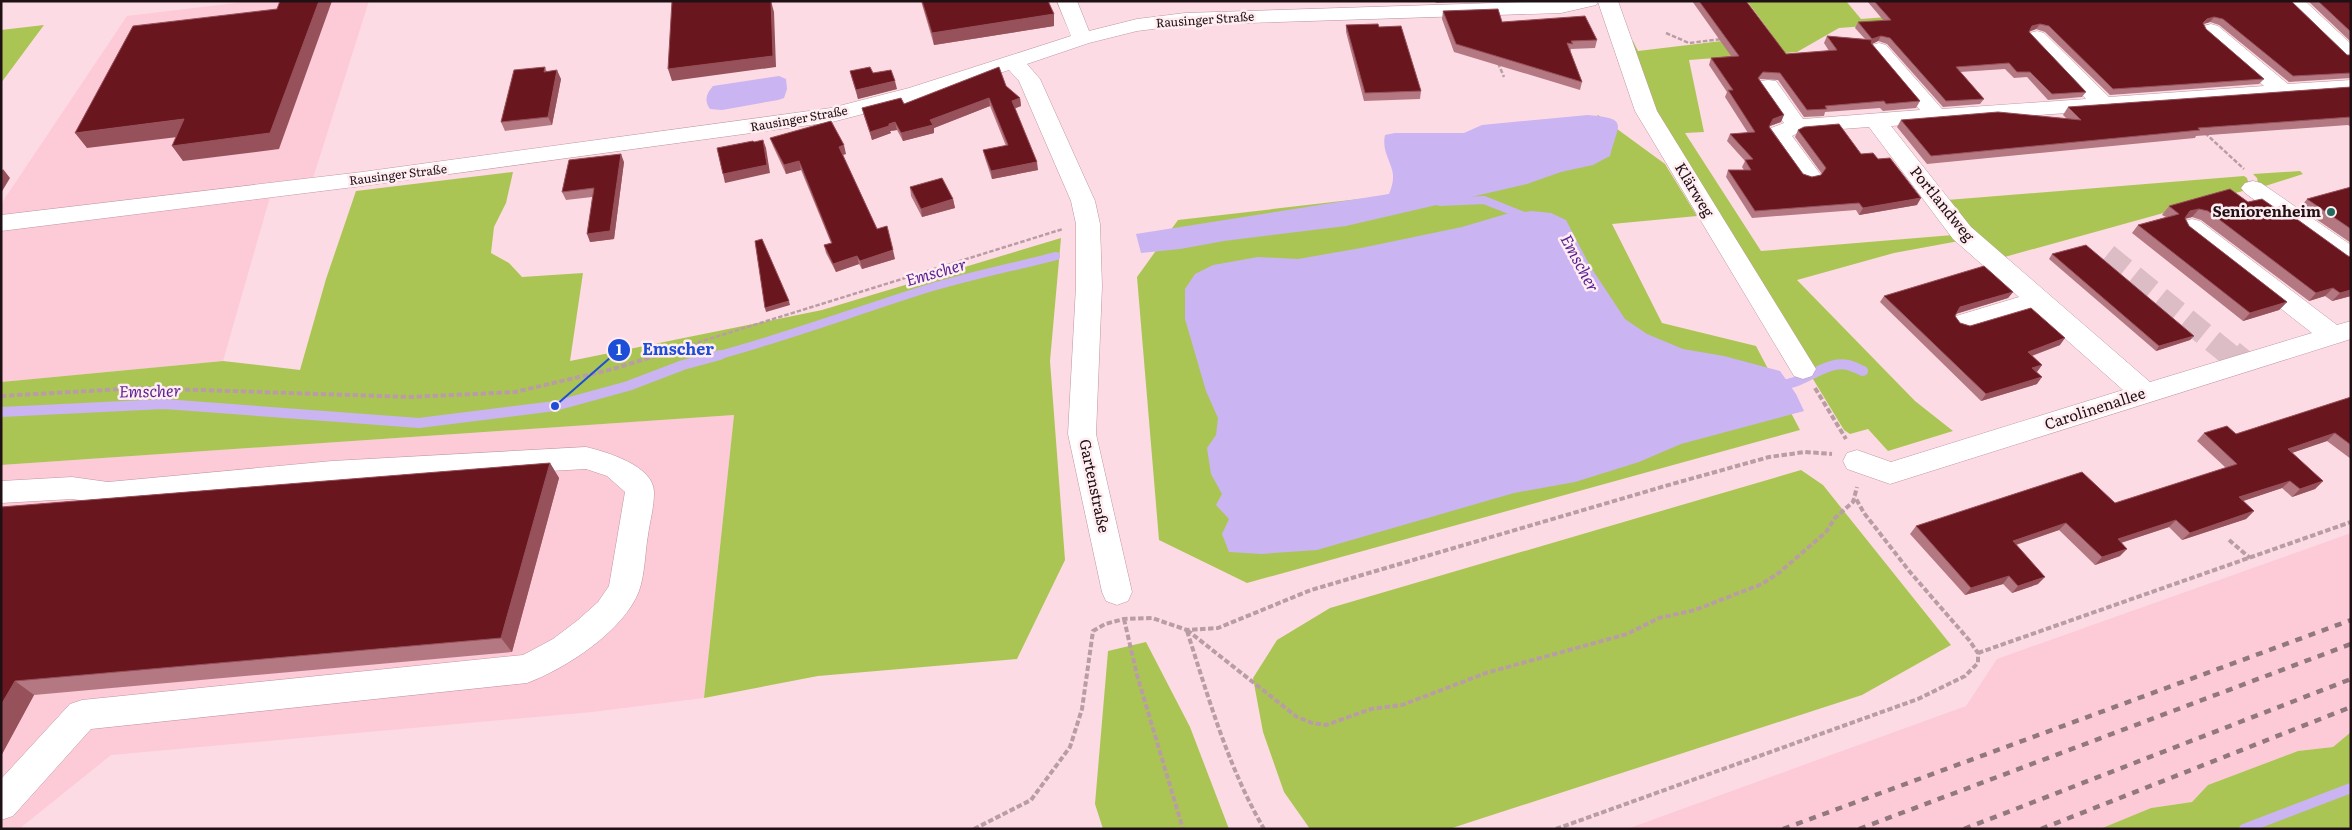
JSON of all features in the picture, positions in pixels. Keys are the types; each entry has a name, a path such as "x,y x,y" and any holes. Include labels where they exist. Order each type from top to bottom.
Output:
{"street":[{"path":"1067,1 1082,40"},
{"name":"Rausinger Straße","path":"1,223 362,180 832,115 917,93 1014,61 1137,25 1185,19 1561,7 1589,1"},
{"name":"Klärweg","path":"1608,1 1646,111 1808,377"},
{"path":"2293,1 2351,55"},
{"path":"2211,30 2282,90"},
{"path":"2037,38 2104,104"},
{"path":"1879,49 1936,116"},
{"name":"Gartenstraße","path":"1014,61 1029,79 1083,201 1088,224 1089,286 1082,434 1117,592"},
{"path":"1768,86 1797,126"},
{"path":"1809,175 1778,133 1797,126 2351,86"},
{"name":"Portlandweg","path":"1875,120 1962,233 2144,394"},
{"path":"2253,188 2351,258"},
{"name":"Carolinenallee","path":"2192,227 2342,332"},
{"path":"1965,322 2038,301"},
{"name":"Carolinenallee","path":"1857,461 1890,473 2342,332"},
{"path":"1,492 72,488 108,493 332,472 586,458 611,464 623,471 635,481 640,491 624,590 609,611 590,630 564,649 527,669 82,715 1,804"}],"path":[{"path":"1666,33 1689,43 1725,39"},
{"path":"1497,58 1504,77"},
{"path":"2203,131 2252,176 2253,188"},
{"path":"1,396 142,388 410,397 515,392 613,370 1068,227"},
{"path":"974,829 1031,800 1070,747 1082,710 1094,631 1105,624 1124,619 1152,618 1187,630 1297,718 1326,725 1371,709 1412,702 1421,696 1486,673 1628,634 1659,618 1695,610 1762,584 1780,572 1826,532 1835,518 1853,502 1859,481 1857,461 1841,430 1808,377"},
{"path":"1187,630 1218,628 1320,587 1769,457 1805,452 1833,454 1857,461"},
{"path":"1556,829 1918,700 1966,676 1978,663 1978,653 1885,541 1854,496"},
{"path":"1978,653 2351,522"},
{"path":"2229,540 2250,558"},
{"path":"1117,592 1136,675 1183,829"},
{"path":"1187,630 1217,726 1249,805 1264,829"}],"shaded area":[{"path":"252,1 369,1 313,178 274,183 223,361 1,382 1,204 127,16"},
{"path":"734,415 704,698 592,712 111,755 19,829 1,829 1,465"},
{"path":"2351,533 2351,732 2333,747 2298,751 2208,785 2192,802 2151,808 2100,829 1627,829 1966,706 1997,659"}],"green space":[{"path":"1747,1 1846,1 1861,19 1940,13 1947,20 1839,28 1797,52 1689,60 1704,132 1685,133 1761,251 1953,235 1959,241 1894,253 1797,280 1915,401 1953,431 1888,451 1868,429 1850,434 1844,430 1654,118 1626,41 1633,41 1638,51 1772,35"},
{"path":"44,25 1,83 1,30"},
{"path":"1598,115 1665,164 1697,216 1612,224 1662,323 1756,346 1800,430 1247,583 1159,540 1137,277 1178,220 1524,180"},
{"path":"2300,171 2303,174 2259,188 2257,178 2253,174"},
{"path":"513,172 506,203 494,227 491,253 509,263 522,277 583,273 570,361 822,310 1061,238 1050,361 1065,560 1017,659 818,676 704,698 734,415 1,465 1,382 223,361 300,370 326,279 356,191"},
{"path":"2244,176 2247,178 2250,189 2001,258 1979,239 1947,200"},
{"path":"1801,470 1823,485 1951,645 1862,695 1449,829 1310,829 1284,792 1263,732 1253,678 1277,640 1330,608"},
{"path":"1146,642 1190,727 1229,829 1103,829 1095,804 1108,651"},
{"path":"2351,732 2351,829 2100,829 2151,808 2192,802 2208,785 2298,751 2333,747"}],"water":[{"path":"779,76 786,79 787,89 784,98 722,110 710,109 708,106 707,97 713,86"},
{"path":"1588,115 1610,118 1616,121 1618,125 1610,156 1593,165 1561,172 1527,184 1346,226 1141,253 1136,234 1389,194 1393,182 1393,173 1386,153 1385,135 1395,133 1464,133 1482,125"},
{"path":"1532,211 1551,213 1566,220 1590,266 1625,319 1647,334 1683,349 1724,356 1780,371 1796,394 1804,411 1681,444 1639,462 1575,482 1514,493 1317,550 1261,554 1229,552 1222,534 1229,519 1216,505 1222,494 1211,474 1207,448 1216,435 1218,418 1206,391 1185,319 1185,289 1195,274 1213,265 1258,257 1298,259 1462,227 1506,214"}],"building":[{"path":"280,1 319,1 270,133 172,146 184,119 75,133 133,26 277,9"},
{"path":"672,1 771,1 773,56 668,69"},
{"path":"922,1 1048,1 1054,14 932,33"},
{"path":"1699,1 1746,1 1786,54 1837,50 1827,36 1872,40 1871,43 1920,101 1886,104 1884,101 1825,106 1827,109 1807,110 1780,73 1763,72 1758,78 1784,115 1773,119 1769,127 1803,174 1812,177 1821,175 1826,168 1798,130 1804,127 1839,124 1861,154 1873,153 1878,159 1890,158 1921,198 1863,208 1859,203 1755,211 1728,170 1751,170 1745,160 1753,159 1730,134 1755,132 1728,90 1733,90 1711,58 1739,56"},
{"path":"1874,1 2291,1 2347,55 2351,55 2351,73 2293,76 2223,19 2214,17 2207,19 2203,23 2206,29 2264,79 2113,89 2049,26 2040,24 2032,26 2029,32 2086,92 2052,94 2030,72 2017,72 2009,63 1956,67 1984,99 1946,101 1890,38 1881,36 1872,39 1858,22 1891,20"},
{"path":"2318,1 2351,1 2351,32"},
{"path":"1498,9 1502,22 1585,16 1597,40 1571,41 1573,44 1567,43 1582,82 1456,44 1443,11"},
{"path":"1378,24 1379,27 1401,26 1421,91 1365,93 1346,25"},
{"path":"545,67 544,72 557,70 548,117 501,122 514,70"},
{"path":"870,67 873,73 891,70 895,81 856,90 850,71"},
{"path":"999,67 1006,86 1020,98 1012,101 1037,162 991,171 983,150 1008,145 989,98 930,120 933,125 901,133 895,122 870,132 862,108 901,98 904,104"},
{"path":"2351,87 2351,117 2198,128 2200,130 1931,156 1901,120 1998,112 2081,120 2068,107"},
{"path":"831,121 844,145 839,147 877,229 887,226 893,250 860,261 857,256 833,264 824,245 832,243 799,161 784,165 770,138"},
{"path":"763,140 767,165 723,174 717,148"},
{"path":"621,154 610,231 587,234 594,188 562,192 569,160"},
{"path":"942,178 953,199 921,209 910,187"},
{"name":"Seniorenheim","path":"2351,187 2351,229 2307,199"},
{"path":"2230,189 2248,202 2262,199 2275,208 2280,207 2351,257 2351,290 2340,293 2333,288 2316,293 2208,211 2199,209 2190,211 2185,218 2189,226 2287,302 2250,313 2138,225 2179,214 2169,206"},
{"path":"762,239 789,301 765,308 755,241"},
{"path":"2086,245 2194,336 2159,346 2052,254"},
{"path":"1984,266 2013,292 1960,307 1955,316 1960,323 1970,326 2031,308 2065,338 2028,352 2042,365 2032,368 2042,377 1986,394 1884,296"},
{"path":"2351,397 2351,445 2335,433 2288,449 2323,481 2300,489 2290,481 2239,497 2254,511 2190,533 2176,520 2118,539 2127,549 2102,557 2066,523 2013,541 2045,577 2018,586 2009,576 1971,588 1916,526 2082,472 2115,503 2237,464 2204,433 2227,426 2236,434"},
{"path":"550,463 501,638 15,681 1,705 1,507"}],"waterway":[{"name":"Emscher","path":"1440,202 1484,200 1529,218"},
{"name":"Emscher","path":"716,356 743,349 926,289 1056,256"},
{"name":"Emscher","path":"1,412 164,404 419,423 555,406 628,386 683,365 720,355"},
{"name":"Emscher","path":"1779,385 1797,381 1822,369 1839,364 1850,365 1863,371"},
{"path":"2244,829 2351,788"}],"tunnel":[{"path":"2107,255 2231,356"},
{"path":"2230,355 2241,364"}],"railway":[{"path":"1783,829 2351,620"},
{"path":"1859,829 2351,644"},
{"path":"1964,829 2351,679"},
{"path":"2041,829 2351,707"}],"place":[{"name":"Seniorenheim","path":"2331,212"},
{"name":"Emscher","path":"555,406"}]}
